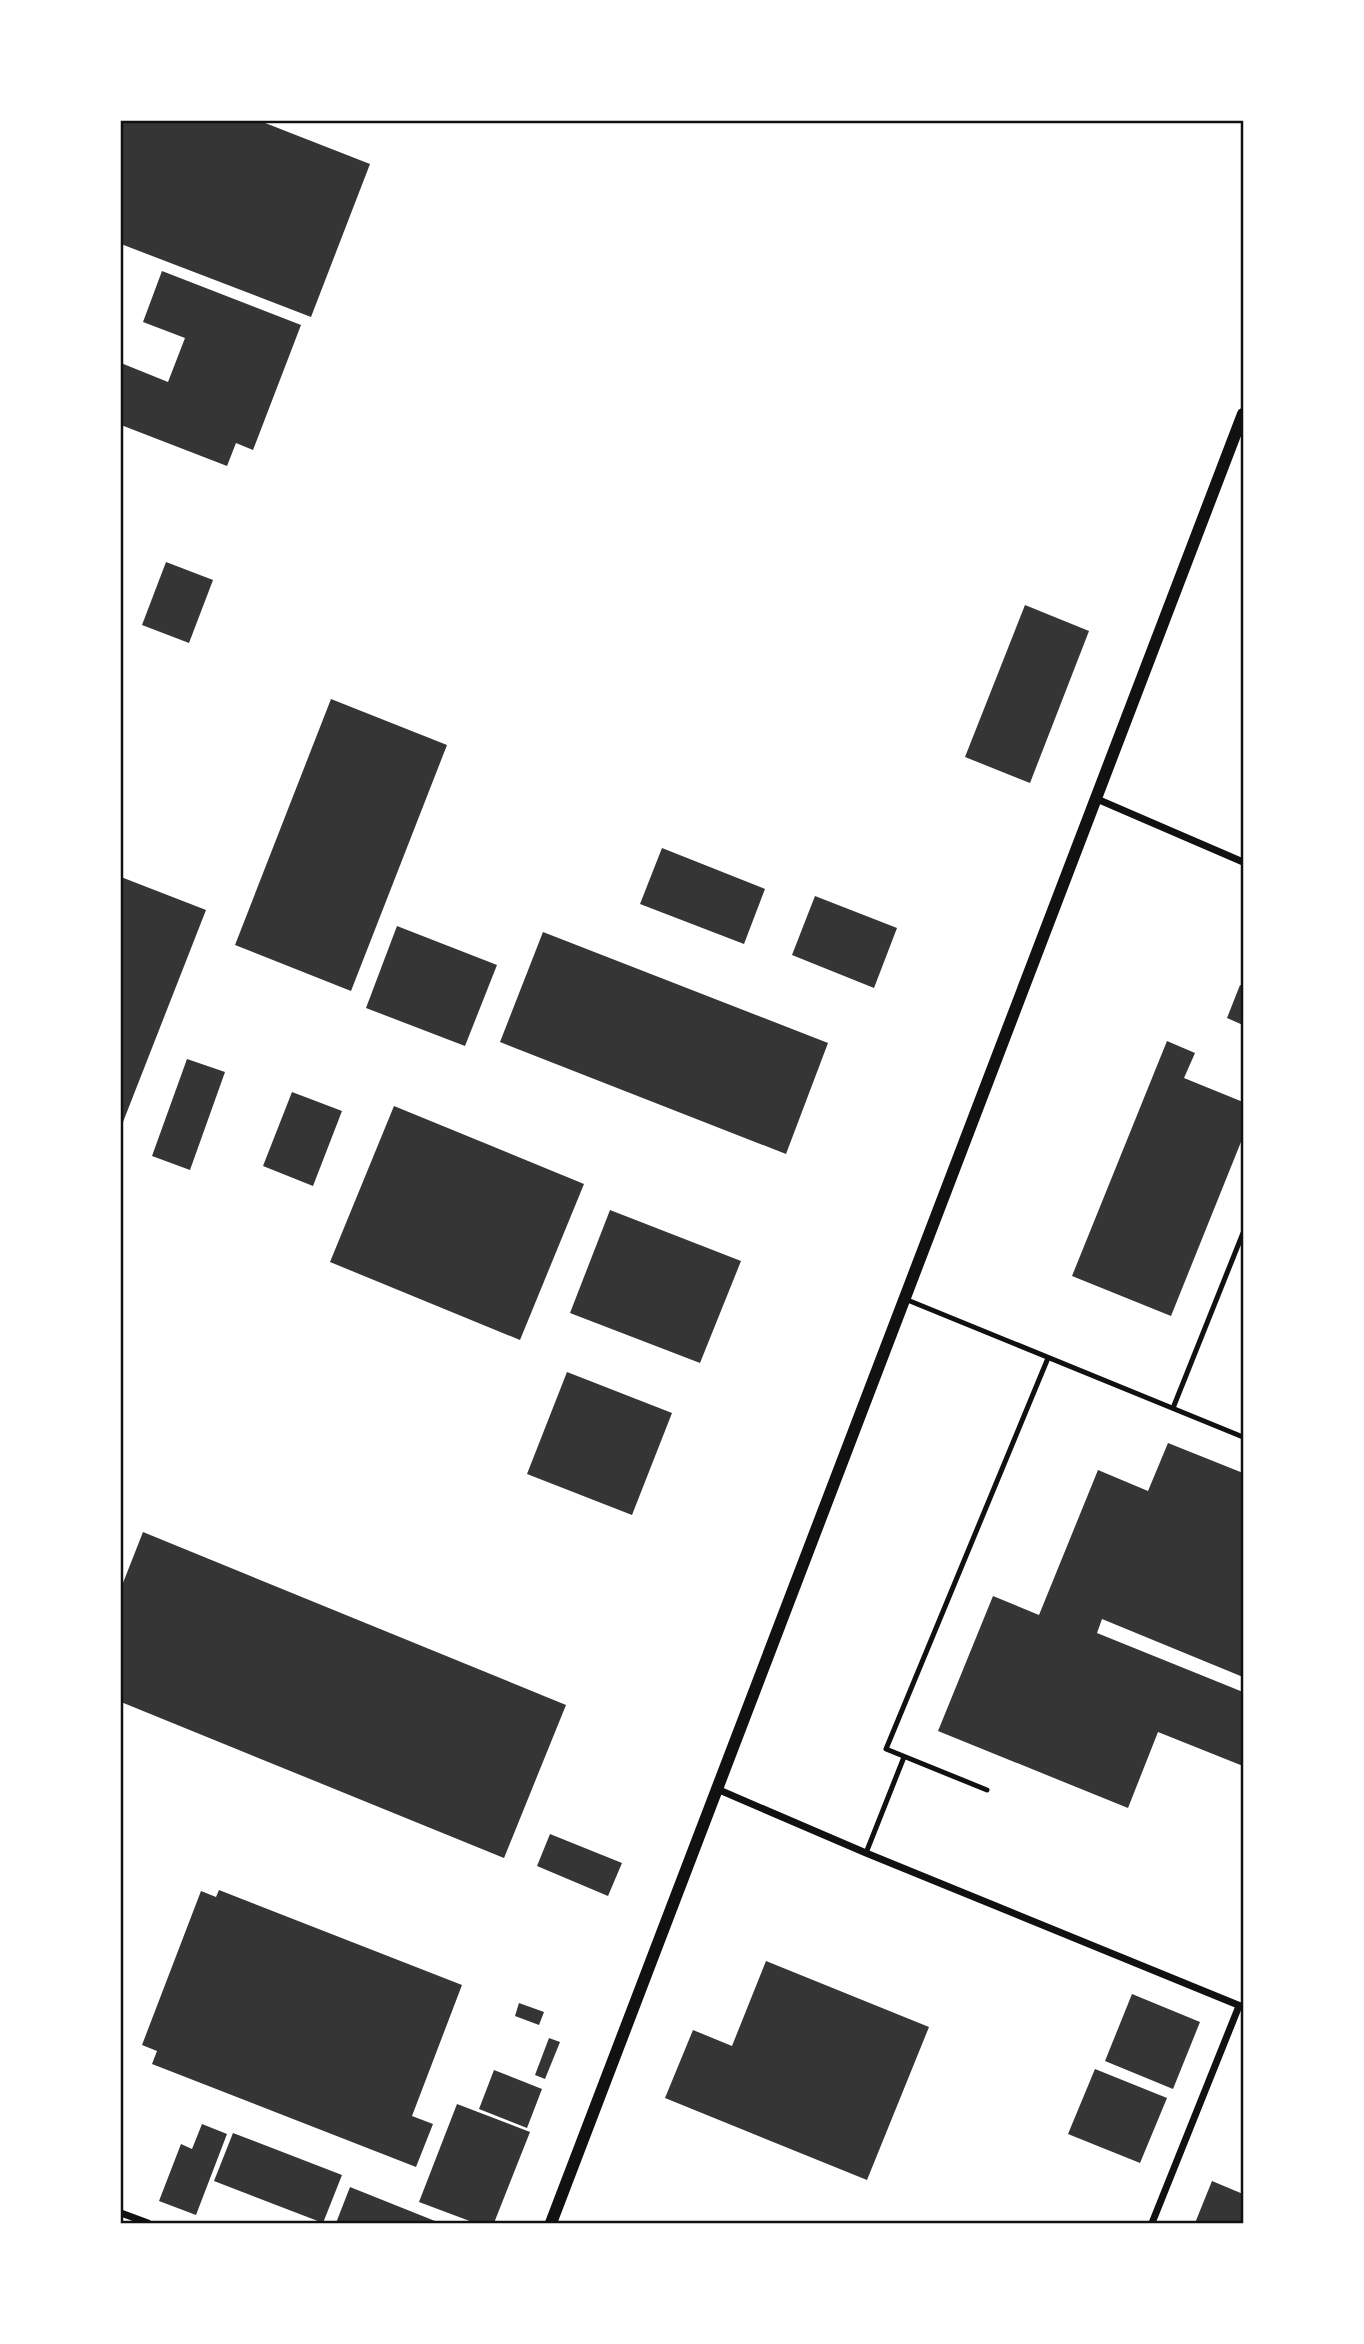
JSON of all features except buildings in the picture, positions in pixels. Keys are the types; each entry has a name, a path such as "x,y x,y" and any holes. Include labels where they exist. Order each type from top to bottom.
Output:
{"street":[{"path":"551,2223 1243,414"},
{"path":"1097,799 1243,862"},
{"path":"716,1788 866,1853 1241,2007 1152,2223"},
{"path":"121,2213 148,2223"}],"lane":[{"path":"1173,1408 1243,1233"},
{"path":"905,1299 1243,1437"},
{"path":"987,1790 886,1749 1048,1358"},
{"path":"866,1853 904,1756"}]}
